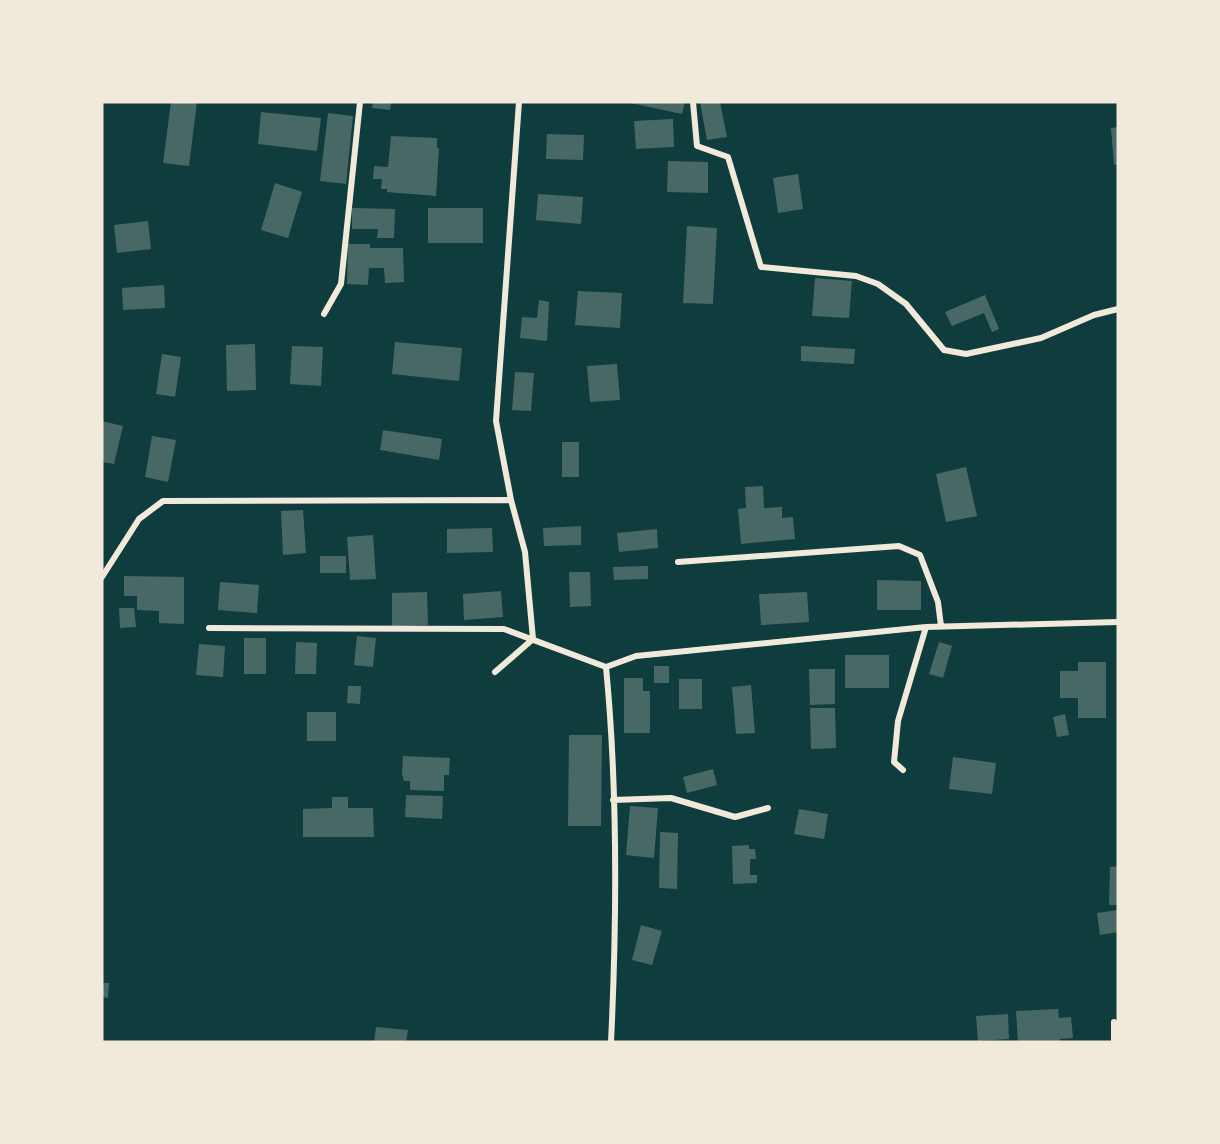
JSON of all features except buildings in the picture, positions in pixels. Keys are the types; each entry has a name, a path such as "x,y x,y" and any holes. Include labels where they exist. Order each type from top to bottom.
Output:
{"street":[{"path":"324,314 341,284 360,102"},
{"path":"519,102 496,421 511,500 525,552 533,639"},
{"path":"693,102 697,146 728,157 760,267 856,276 878,284 906,304 944,350 966,354 1041,338 1094,315 1118,309"},
{"path":"102,577 139,519 163,501 511,500"},
{"path":"678,562 899,546 920,555 938,602 941,627"},
{"path":"209,628 504,629 606,667 636,657 926,627 1118,622"},
{"path":"903,770 894,762 898,721 926,627"},
{"path":"495,672 533,639"},
{"path":"606,667 612,729 613,800 615,962 611,1042"},
{"path":"613,800 671,798 735,817 768,808"},
{"path":"1114,1022 1114,1042"}]}
